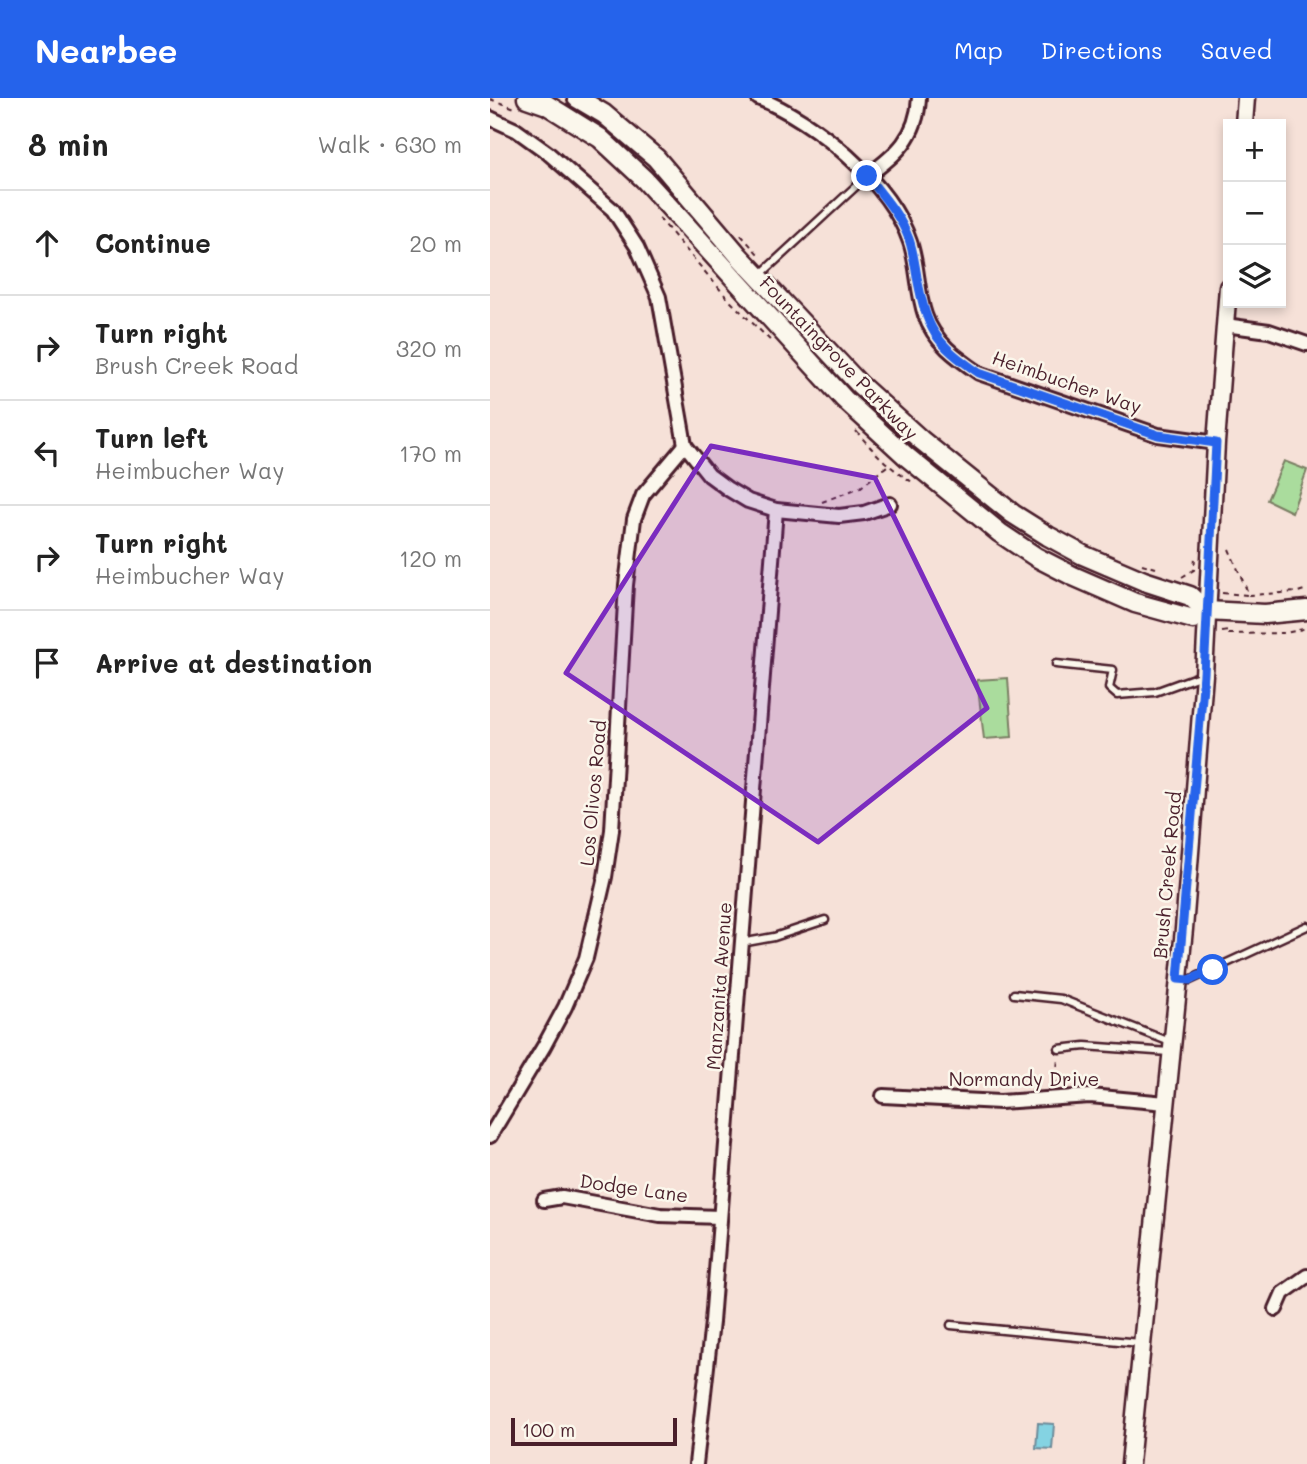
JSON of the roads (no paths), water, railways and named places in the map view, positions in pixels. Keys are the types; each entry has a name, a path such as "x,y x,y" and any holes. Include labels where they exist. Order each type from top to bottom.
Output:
{"main road":[{"name":"Fountaingrove Parkway","path":"527,98 547,105 600,138 644,179 844,399 907,457 1000,533 1035,557 1135,603 1193,619 1206,611 1190,596 1144,581 1083,555 1013,514 921,440 860,384 764,271 656,158 604,114 577,98"},
{"path":"1206,611 1265,614 1307,610"}],"street":[{"name":"Heimbucher Way","path":"758,98 801,119 828,139 867,176 903,225 911,243 925,315 930,327 954,356 979,373 1158,435 1216,443"},
{"path":"867,176 895,156 914,121 919,98"},
{"path":"1244,119 1246,98"},
{"path":"490,118 516,130 558,161 613,210 637,247 659,297 685,445 709,475 748,501 776,510 839,516 864,513 890,504"},
{"name":"Brush Creek Road","path":"1130,1464 1172,1048 1204,674 1226,308"},
{"path":"1225,325 1269,331 1307,344"},
{"name":"Los Olivos Road","path":"490,1135 544,1046 565,1007 586,958 605,877 612,830 626,584 635,519 643,495 685,445"},
{"name":"Manzanita Avenue","path":"696,1464 712,1322 776,510"},
{"name":"Normandy Drive","path":"883,1097 1000,1102 1090,1097 1166,1102"},
{"name":"Dodge Lane","path":"544,1200 562,1197 660,1215 720,1217"},
{"path":"1276,1309 1283,1293 1307,1276"}],"lane":[{"path":"764,271 867,176"},
{"path":"1056,664 1113,670 1109,688 1118,695 1155,692 1204,674"},
{"path":"741,943 774,937 825,920"},
{"path":"1178,979 1190,980 1307,926"},
{"path":"1014,994 1061,999 1172,1048"},
{"path":"1059,1049 1085,1046 1172,1048"},
{"path":"951,1325 1143,1343"}],"water":[{"path":"1038,1423 1054,1424 1052,1449 1036,1448"}]}
